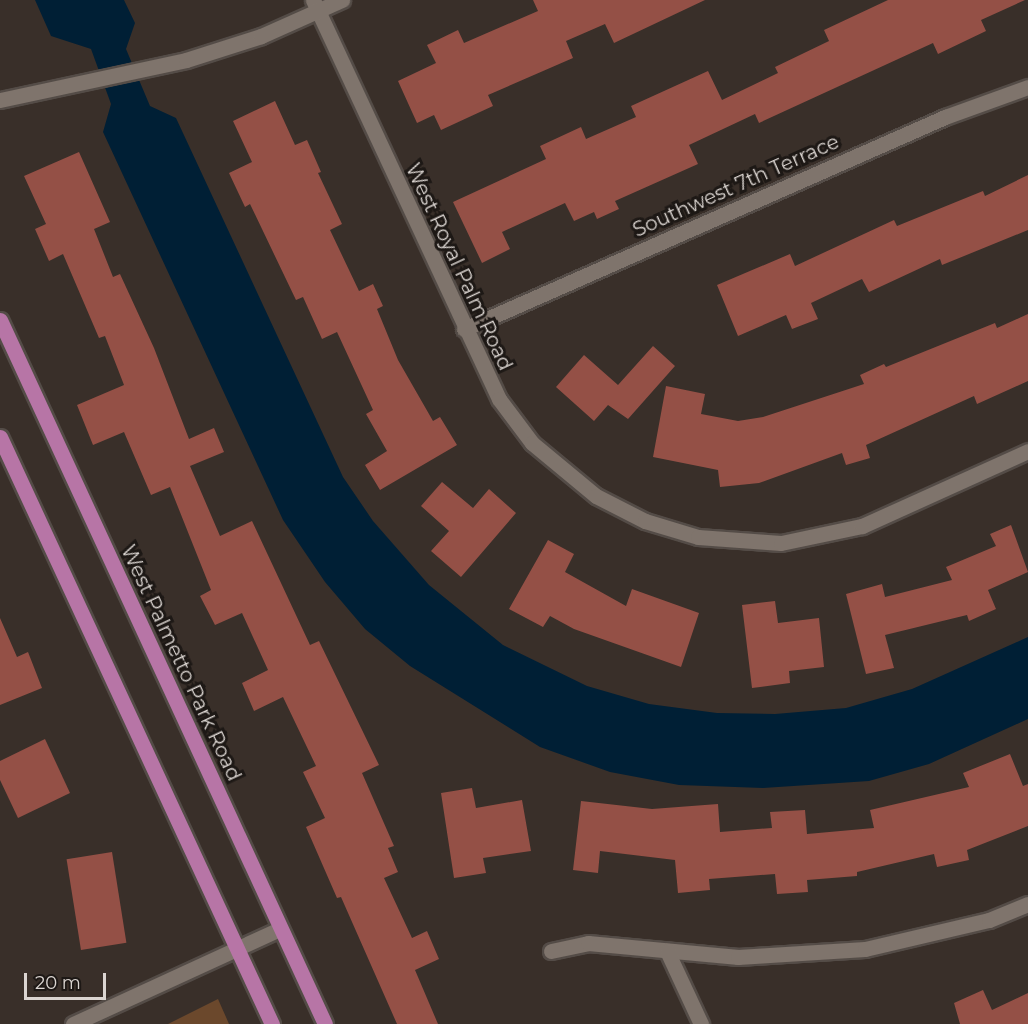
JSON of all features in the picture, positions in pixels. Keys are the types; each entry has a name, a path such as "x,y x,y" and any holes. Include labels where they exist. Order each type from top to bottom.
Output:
{"main road":[{"name":"West Palmetto Park Road","path":"0,320 325,1024"},
{"path":"0,437 272,1024"}],"street":[{"path":"0,100 186,60 261,36 315,6 342,0"},
{"name":"West Royal Palm Road","path":"315,6 464,329 499,399 532,443 573,481 621,511 671,530 716,540 753,543 809,539 862,526 1028,451"},
{"name":"Southwest 7th Terrace","path":"464,329 945,117 1028,87"},
{"path":"551,951 588,943 668,951 789,957 865,950 978,923 1028,904"},
{"path":"73,1024 280,929"},
{"path":"668,951 701,1024"}],"shaded area":[{"path":"218,999 229,1024 168,1024"}],"water":[{"path":"35,0 124,0 135,23 126,49 150,106 176,118 343,477 373,521 429,585 503,645 587,686 649,704 717,713 775,714 846,708 912,689 1028,637 1028,719 929,764 869,781 763,788 679,785 610,772 540,747 410,666 365,629 325,582 283,520 103,132 111,104 91,49 51,36"}],"building":[{"path":"533,0 705,0 614,43 605,24 566,41 573,58 488,95 493,106 441,130 434,115 417,123 398,81 436,63 427,45 458,30 464,43 538,11"},
{"path":"888,0 1025,0 981,20 986,31 938,54 933,43 759,123 755,114 689,145 698,164 615,201 619,209 597,219 594,212 574,221 565,203 502,232 510,249 482,263 453,202 546,159 540,146 581,127 586,139 636,117 631,106 708,71 722,100 778,73 775,67 829,41 824,30"},
{"path":"275,101 295,145 307,140 321,172 318,173 342,224 330,230 359,291 373,284 383,306 377,309 398,360 433,421 440,417 457,445 380,490 365,465 387,451 366,414 373,410 337,332 322,339 303,297 296,300 250,204 245,207 229,173 252,162 233,121"},
{"path":"79,152 110,222 94,229 113,277 120,274 154,348 189,439 214,428 224,452 190,466 220,536 252,521 310,645 319,641 379,765 362,773 394,846 388,848 398,872 384,878 412,938 427,931 439,959 415,970 438,1024 397,1024 341,897 337,898 306,827 325,818 303,772 316,766 283,697 254,711 242,683 268,670 242,613 215,625 200,596 211,590 170,487 151,495 124,432 93,445 77,405 124,385 105,336 99,338 63,254 49,261 35,229 46,224 24,176"},
{"path":"1028,175 1028,230 942,265 940,259 869,292 862,279 811,303 818,319 792,329 786,315 738,336 717,285 790,254 795,266 894,220 897,226 983,191 985,196"},
{"path":"1028,314 1028,381 977,404 974,396 866,445 870,458 846,465 842,453 759,483 720,487 718,470 653,457 666,386 705,394 701,414 738,421 763,417 864,384 860,375 884,364 886,367 995,323 997,328"},
{"path":"653,346 675,366 628,419 608,405 594,421 556,387 584,355 618,385"},
{"path":"442,482 473,508 489,489 516,513 461,577 431,551 449,531 421,506"},
{"path":"1011,525 1028,572 988,590 996,609 969,621 967,615 885,635 894,668 866,674 846,594 882,584 885,597 952,580 946,567 996,546 990,534"},
{"path":"548,540 574,554 565,572 626,606 632,589 699,613 681,667 574,629 550,616 543,627 509,609"},
{"path":"775,601 778,623 819,618 824,667 789,671 790,683 752,688 742,605"},
{"path":"0,618 17,657 28,652 42,688 0,705"},
{"path":"45,739 70,793 18,818 0,780 0,761"},
{"path":"1010,754 1023,786 1028,784 1028,826 967,850 969,860 937,867 934,854 857,872 857,876 807,880 808,892 777,894 775,874 709,879 710,890 678,893 675,860 600,851 598,873 573,870 581,801 652,809 718,804 720,832 772,828 770,812 805,810 807,834 874,828 870,810 969,787 963,773"},
{"path":"472,788 476,808 522,800 531,851 483,858 486,873 454,878 441,793"},
{"path":"112,852 126,943 81,950 67,859"},
{"path":"983,990 992,1010 1028,993 1028,1024 960,1024 954,1003"}]}
